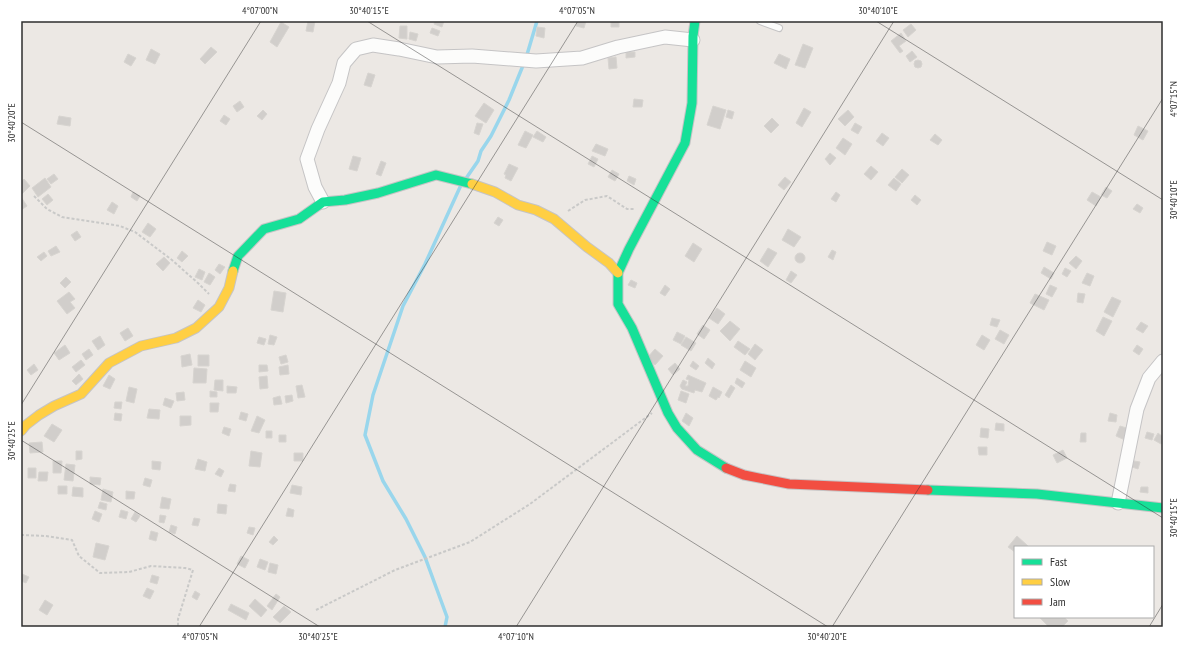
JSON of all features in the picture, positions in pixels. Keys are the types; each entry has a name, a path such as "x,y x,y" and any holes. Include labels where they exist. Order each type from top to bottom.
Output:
{"street":[{"path":"695,21 693,40 692,103 685,143 629,249 618,273 618,304 632,328 668,413 677,428 697,450 721,466 744,475 789,484 1037,494 1163,508"},
{"path":"323,202 315,187 307,159 318,129 339,83 344,63 356,49 373,45 399,48 437,57 472,56 536,61 582,58 618,46 665,38 693,40"},
{"path":"21,431 26,425 44,412 81,394 109,362 141,346 176,338 196,328 219,307 229,288 231,276 238,256 264,229 299,219 323,202 344,200 378,193 436,175 464,181 495,192 518,205 536,210 554,219 587,247 609,263 618,273"},
{"path":"1118,503 1137,409 1149,378 1163,361"}],"lane":[{"path":"760,21 779,28"}],"path":[{"path":"34,196 47,209 62,218 120,226 135,232 172,260 209,294 223,300"},
{"path":"554,219 585,200 607,196 627,209 651,209"},
{"path":"316,610 395,570 470,542 530,504 665,404"},
{"path":"21,535 46,536 72,540 79,556 100,573 129,572 151,566 185,568 193,570 178,619 178,627"}],"building":[{"path":"308,21 315,21 313,32 306,31"},
{"path":"435,21 444,21 442,27 434,24"},
{"path":"577,21 586,21 584,28 576,26"},
{"path":"611,21 619,21 619,27 611,27"},
{"path":"281,22 289,27 277,47 270,42"},
{"path":"911,24 916,30 908,37 903,30"},
{"path":"400,26 407,26 407,39 399,38"},
{"path":"537,27 545,28 544,38 536,36"},
{"path":"432,28 440,31 438,36 430,33"},
{"path":"410,32 418,34 416,41 409,39"},
{"path":"901,33 906,41 899,46 903,51 900,53 891,41"},
{"path":"803,44 813,48 805,68 795,65"},
{"path":"211,47 217,52 205,64 200,59"},
{"path":"151,49 160,54 155,64 146,60"},
{"path":"912,51 917,57 910,62 906,56"},
{"path":"626,52 635,52 635,57 626,58"},
{"path":"128,54 136,58 131,66 124,62"},
{"path":"779,54 790,59 786,69 774,63"},
{"path":"616,57 617,68 609,69 608,58"},
{"path":"916,60 920,60 922,64 920,68 916,68 914,66 914,62"},
{"path":"368,73 375,75 371,87 364,85"},
{"path":"634,99 643,100 642,107 633,107"},
{"path":"240,101 244,107 237,112 233,106"},
{"path":"484,103 494,110 486,123 475,116"},
{"path":"713,106 726,110 720,129 707,125"},
{"path":"804,108 811,112 802,127 796,123"},
{"path":"263,110 267,114 262,120 257,116"},
{"path":"728,110 734,112 732,119 726,117"},
{"path":"848,110 854,117 845,126 838,119"},
{"path":"224,115 230,119 226,125 220,121"},
{"path":"59,116 71,118 70,126 57,124"},
{"path":"772,118 779,125 771,133 764,126"},
{"path":"477,123 483,124 479,135 474,133"},
{"path":"855,123 862,127 858,134 851,130"},
{"path":"1138,126 1148,131 1143,140 1134,135"},
{"path":"525,131 533,135 526,148 518,145"},
{"path":"537,131 546,137 543,142 533,137"},
{"path":"882,133 889,138 883,146 876,141"},
{"path":"935,134 942,140 938,145 930,140"},
{"path":"843,138 852,144 845,155 836,148"},
{"path":"596,144 608,149 605,156 592,151"},
{"path":"830,153 836,158 830,165 825,159"},
{"path":"353,156 361,158 357,171 349,169"},
{"path":"592,156 598,159 594,167 588,164"},
{"path":"381,161 386,163 381,176 376,174"},
{"path":"509,164 518,168 511,181 505,178 506,175 504,174"},
{"path":"871,166 878,172 871,180 864,174"},
{"path":"902,169 909,175 902,183 895,177"},
{"path":"612,170 619,174 615,181 608,177"},
{"path":"54,174 58,179 51,184 47,179"},
{"path":"629,176 636,179 634,185 627,181"},
{"path":"785,177 791,182 784,190 778,185"},
{"path":"45,178 51,187 38,197 32,188"},
{"path":"894,178 901,184 896,191 888,185"},
{"path":"24,179 30,186 21,195 21,182"},
{"path":"1106,187 1112,191 1107,198 1101,195"},
{"path":"133,192 140,196 137,201 131,197"},
{"path":"836,192 840,195 836,202 831,199"},
{"path":"1092,192 1101,197 1096,206 1087,200"},
{"path":"48,194 53,200 47,205 42,199"},
{"path":"915,195 921,200 917,205 911,200"},
{"path":"21,197 27,206 21,210"},
{"path":"112,202 118,206 114,214 107,210"},
{"path":"1137,204 1143,208 1140,213 1133,209"},
{"path":"498,217 503,220 499,226 494,223"},
{"path":"148,223 156,229 150,237 142,232"},
{"path":"788,229 801,237 794,247 782,240"},
{"path":"77,231 81,237 75,241 71,235"},
{"path":"1047,242 1056,246 1052,255 1043,251"},
{"path":"693,243 702,249 694,262 685,256"},
{"path":"56,246 60,252 51,256 48,251"},
{"path":"768,248 777,253 768,267 760,261"},
{"path":"832,250 836,252 833,260 828,257"},
{"path":"182,251 188,256 182,262 177,258"},
{"path":"44,252 47,256 41,261 37,257"},
{"path":"800,253 805,258 800,263 795,258"},
{"path":"1076,256 1082,261 1076,269 1069,263"},
{"path":"164,257 170,263 163,271 156,264"},
{"path":"219,264 225,267 220,274 215,270"},
{"path":"1044,267 1054,273 1051,279 1041,273"},
{"path":"1065,268 1071,271 1067,277 1062,274"},
{"path":"199,269 205,272 202,280 195,277"},
{"path":"791,271 797,275 791,283 786,280"},
{"path":"209,273 215,277 210,285 204,282"},
{"path":"1087,273 1094,276 1090,286 1082,283"},
{"path":"66,277 71,282 65,288 60,283"},
{"path":"631,280 637,283 635,288 628,285"},
{"path":"665,285 670,289 665,296 660,293"},
{"path":"1050,285 1057,288 1052,297 1046,294"},
{"path":"274,291 286,293 283,312 271,310"},
{"path":"69,292 75,299 70,302 75,308 67,314 57,301"},
{"path":"1078,293 1085,294 1083,303 1077,302"},
{"path":"1035,294 1049,300 1044,310 1030,303"},
{"path":"1112,297 1121,301 1113,317 1104,312"},
{"path":"198,300 205,305 201,312 193,308"},
{"path":"717,308 725,314 718,324 709,318"},
{"path":"1103,317 1112,321 1104,336 1096,331"},
{"path":"992,318 1000,320 997,327 990,325"},
{"path":"730,321 740,329 730,341 720,331"},
{"path":"1141,322 1148,326 1143,333 1136,329"},
{"path":"703,325 710,330 704,339 697,334"},
{"path":"128,328 133,336 125,341 120,333"},
{"path":"1000,330 1009,335 1004,344 995,339"},
{"path":"677,332 685,336 681,344 673,340"},
{"path":"270,335 277,337 274,345 268,344"},
{"path":"982,335 990,340 984,350 976,345"},
{"path":"100,336 105,345 98,350 92,341"},
{"path":"259,337 266,339 264,345 257,343"},
{"path":"686,337 696,343 691,351 681,345"},
{"path":"738,341 750,349 745,355 734,347"},
{"path":"755,344 763,350 755,360 748,354"},
{"path":"65,345 70,353 59,360 54,353"},
{"path":"1137,345 1143,349 1139,355 1133,351"},
{"path":"89,349 93,355 86,360 82,354"},
{"path":"655,349 663,356 655,365 647,358"},
{"path":"190,354 192,365 182,367 181,356"},
{"path":"198,355 209,355 209,366 198,366"},
{"path":"286,355 288,362 281,364 279,357"},
{"path":"708,358 715,364 712,369 705,363"},
{"path":"81,360 85,365 76,372 72,367"},
{"path":"693,361 699,366 696,370 690,366"},
{"path":"745,361 756,368 751,377 740,370"},
{"path":"675,363 680,369 673,375 668,369"},
{"path":"34,364 38,370 31,375 27,370"},
{"path":"259,365 267,365 268,371 259,372"},
{"path":"288,365 289,374 280,375 279,367"},
{"path":"194,368 207,369 206,383 193,383"},
{"path":"79,374 83,379 76,385 72,381"},
{"path":"109,375 115,379 110,389 103,386"},
{"path":"688,375 706,383 702,392 695,390 694,393 682,389 680,386 683,380 687,382 685,386 688,386 689,380 686,379"},
{"path":"267,376 268,388 260,389 259,377"},
{"path":"737,378 745,383 742,388 735,383"},
{"path":"215,380 223,380 223,391 214,390"},
{"path":"302,385 305,397 298,398 296,386"},
{"path":"731,385 735,388 729,398 725,395"},
{"path":"227,386 237,387 236,393 227,393"},
{"path":"129,387 137,389 134,403 126,401"},
{"path":"713,387 722,392 716,400 709,396"},
{"path":"210,391 217,392 217,397 210,397"},
{"path":"681,391 689,394 686,403 678,400"},
{"path":"184,392 185,400 177,401 176,393"},
{"path":"292,395 293,401 286,403 285,396"},
{"path":"280,396 282,404 274,405 273,398"},
{"path":"165,398 174,401 171,408 163,405"},
{"path":"115,402 122,402 121,409 114,408"},
{"path":"210,403 219,403 218,412 210,412"},
{"path":"149,409 160,410 159,419 147,418"},
{"path":"241,412 248,414 246,421 239,419"},
{"path":"115,413 122,414 121,421 114,420"},
{"path":"686,413 693,418 689,426 682,421"},
{"path":"1110,413 1117,415 1116,422 1108,421"},
{"path":"180,416 191,416 191,425 180,426"},
{"path":"257,416 265,420 259,433 251,431"},
{"path":"996,423 1004,424 1004,431 995,430"},
{"path":"52,424 62,430 54,442 44,436"},
{"path":"1120,426 1130,429 1125,440 1116,436"},
{"path":"224,427 231,429 229,436 222,433"},
{"path":"981,428 989,429 988,438 980,437"},
{"path":"266,431 272,431 272,438 266,438"},
{"path":"1147,432 1154,434 1152,440 1145,438"},
{"path":"1081,433 1086,433 1086,442 1080,442"},
{"path":"1158,433 1163,437 1161,444 1154,440"},
{"path":"279,435 286,435 286,442 279,442"},
{"path":"42,442 43,452 30,453 29,443"},
{"path":"978,447 987,447 987,455 979,455"},
{"path":"1063,450 1067,458 1057,463 1053,455"},
{"path":"76,451 82,451 82,459 76,460"},
{"path":"251,451 262,453 260,467 249,466"},
{"path":"294,453 303,453 303,461 294,461"},
{"path":"198,459 207,462 205,471 195,469"},
{"path":"53,461 62,461 61,473 53,473"},
{"path":"152,461 161,462 160,470 152,469"},
{"path":"1134,461 1140,462 1138,469 1132,467"},
{"path":"66,464 75,465 73,481 64,480"},
{"path":"28,468 36,468 36,478 28,478"},
{"path":"219,468 224,471 221,477 215,474"},
{"path":"39,472 48,472 47,481 38,481"},
{"path":"90,477 101,478 100,485 90,484"},
{"path":"145,478 152,480 150,487 143,485"},
{"path":"230,484 236,485 235,492 228,491"},
{"path":"292,485 302,487 301,495 290,493"},
{"path":"58,486 67,486 67,494 58,494"},
{"path":"73,487 83,488 83,497 72,496"},
{"path":"1141,487 1148,487 1148,493 1140,492"},
{"path":"103,489 113,492 111,502 101,500"},
{"path":"126,491 135,492 134,499 126,499"},
{"path":"162,497 171,499 169,509 160,508"},
{"path":"100,502 107,504 106,510 98,508"},
{"path":"218,504 227,505 226,514 217,513"},
{"path":"288,508 294,510 293,517 286,516"},
{"path":"121,510 128,512 126,519 119,517"},
{"path":"95,511 102,514 99,522 92,519"},
{"path":"135,512 140,516 136,522 131,519"},
{"path":"160,515 166,516 164,523 159,522"},
{"path":"194,518 200,519 198,526 192,525"},
{"path":"171,525 177,527 175,534 169,532"},
{"path":"249,527 255,528 253,535 247,533"},
{"path":"151,531 158,533 156,541 149,539"},
{"path":"274,536 278,540 273,545 269,542"},
{"path":"1017,536 1028,546 1014,546 1014,551 1008,547"},
{"path":"96,543 109,546 105,560 93,557"},
{"path":"241,556 249,560 245,568 237,564"},
{"path":"260,559 268,562 265,570 257,567"},
{"path":"270,563 278,565 276,574 268,572"},
{"path":"22,574 29,577 26,583 21,581"},
{"path":"152,575 159,577 157,584 150,582"},
{"path":"147,588 154,591 150,599 143,596"},
{"path":"195,591 200,594 197,600 192,597"},
{"path":"276,594 280,597 272,610 267,606"},
{"path":"255,599 267,610 261,617 249,606"},
{"path":"45,600 53,605 47,615 39,610"},
{"path":"231,604 249,613 246,620 228,610"},
{"path":"284,606 291,612 280,623 273,617"},
{"path":"1040,618 1065,618 1068,621 1062,627 1049,627"}],"waterway":[{"path":"526,58 537,21"},
{"path":"467,177 478,161 481,151 491,136 509,100 524,63"},
{"path":"445,627 447,617 425,557 406,519 383,481 365,435 373,395 403,306 425,264 461,185"}],"traffic: fast":[{"path":"695,21 693,36 692,103 685,143 629,249 618,273 618,304 632,328 668,413 677,428 697,450 726,468"},
{"path":"233,271 238,256 264,229 299,219 323,202 345,200 378,193 436,175 472,184"},
{"path":"928,490 1037,494 1163,508"}],"traffic: slow":[{"path":"472,184 495,192 518,205 536,210 554,219 587,247 609,263 618,273"},
{"path":"21,431 39,415 54,406 81,394 109,363 141,346 176,338 196,328 219,307 229,288 233,271"}],"traffic: jam":[{"path":"726,468 744,475 789,484 928,490"}]}
